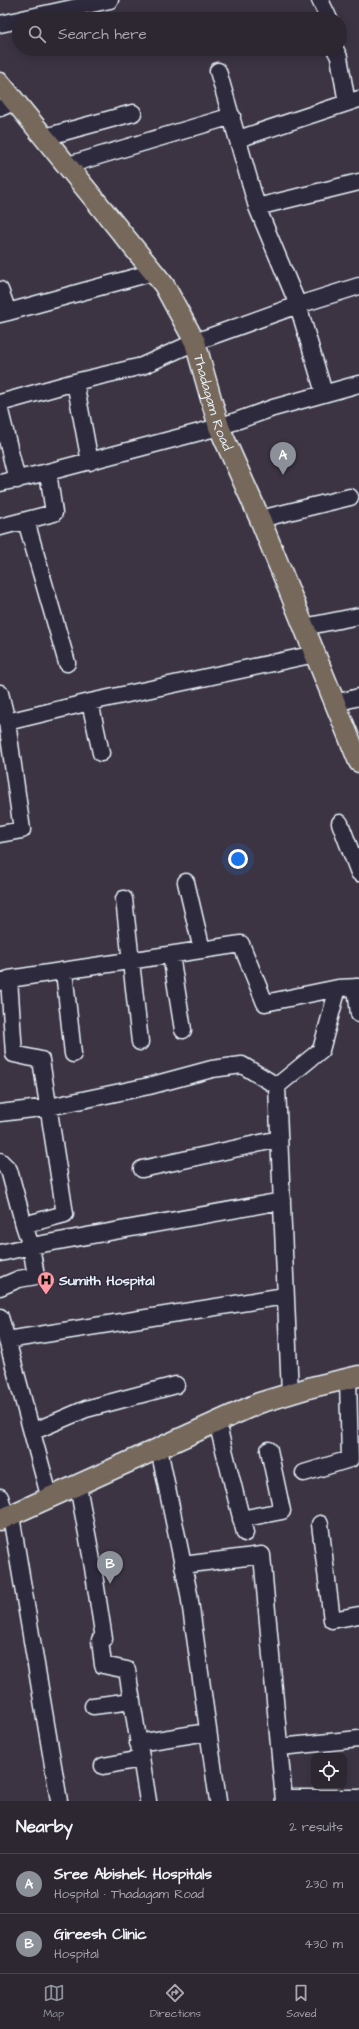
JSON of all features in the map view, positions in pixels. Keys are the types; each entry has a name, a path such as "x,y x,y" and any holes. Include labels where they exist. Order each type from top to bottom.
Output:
{"main road":[{"name":"Thadagam Road","path":"0,83 8,104 45,137 164,284 195,342 219,427 260,519 359,762"},
{"path":"5,1518 50,1499 259,1403 353,1377"}],"street":[{"path":"54,12 110,0"},
{"path":"320,0 326,12"},
{"path":"0,24 12,21"},
{"path":"238,139 353,101 338,56"},
{"path":"218,72 232,116 257,207 298,305 324,393"},
{"path":"45,137 133,114"},
{"path":"68,165 232,116"},
{"path":"257,207 359,182"},
{"path":"0,290 4,313 154,272"},
{"path":"0,403 75,382 142,366 195,342 298,305 359,286"},
{"path":"75,382 90,462"},
{"path":"0,484 90,462 219,427 272,408 359,384"},
{"path":"0,411 17,480"},
{"path":"0,528 54,513 48,472"},
{"path":"260,519 350,497"},
{"path":"26,521 67,663"},
{"path":"304,627 359,616"},
{"path":"7,722 90,702 315,654"},
{"path":"0,693 7,722 22,830 0,834"},
{"path":"335,703 359,697"},
{"path":"90,702 101,753"},
{"path":"340,823 359,873"},
{"path":"186,882 202,950"},
{"path":"124,899 140,1042"},
{"path":"24,1225 65,1214 41,1060 14,1054 5,981 241,944 265,1003 338,988 358,987 359,1014"},
{"path":"171,955 183,1030"},
{"path":"64,971 73,1054"},
{"path":"277,1086 321,1050 338,988"},
{"path":"0,1113 49,1107 149,1086 212,1069 242,1065 277,1086"},
{"path":"277,1086 290,1394"},
{"path":"142,1169 279,1139"},
{"path":"0,1161 9,1170 31,1246 36,1276 19,1279 0,1287"},
{"path":"0,1253 31,1246 282,1201"},
{"path":"7,1340 286,1296"},
{"path":"0,1317 50,1499"},
{"path":"304,1473 350,1459 353,1377"},
{"path":"32,1432 86,1409 176,1385"},
{"path":"217,1422 243,1526 282,1510 269,1450"},
{"path":"159,1449 189,1594 218,1801"},
{"path":"78,1486 91,1555 104,1639 100,1640 103,1665 127,1670 148,1801"},
{"path":"0,1497 59,1801"},
{"path":"320,1524 332,1620 359,1615"},
{"path":"183,1565 262,1555 284,1799 359,1798"},
{"path":"93,1706 132,1701"},
{"path":"138,1742 208,1732"},
{"path":"280,1747 359,1740"},
{"path":"103,1766 141,1759"}],"place":[{"name":"Sree Abishek Hospitals","path":"283,475"},
{"name":"Sumith Hospital","path":"46,1295"},
{"name":"Gireesh Clinic","path":"110,1584"}]}
